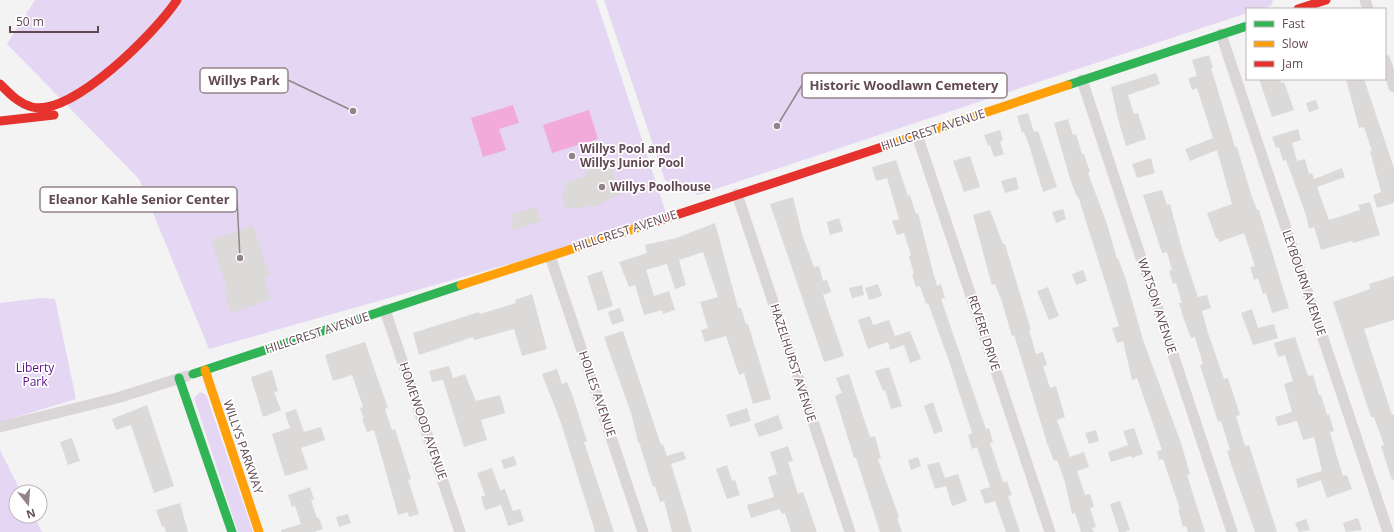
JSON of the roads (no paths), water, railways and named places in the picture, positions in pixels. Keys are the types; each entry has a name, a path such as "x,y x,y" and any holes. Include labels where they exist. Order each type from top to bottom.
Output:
{"street":[{"path":"0,121 52,116 66,110 82,100 89,89 166,16 177,0"},
{"path":"1301,8 1326,0"},
{"name":"HILLCREST AVENUE","path":"0,426 117,398 193,374 1246,26"},
{"name":"LEYBOURN AVENUE","path":"1221,34 1388,532"},
{"path":"1386,63 1394,87"},
{"name":"WATSON AVENUE","path":"1082,80 1232,532"},
{"path":"0,84 14,100 26,106 39,108 59,104 89,89"},
{"name":"REVERE DRIVE","path":"917,135 1050,532"},
{"name":"HAZELHURST AVENUE","path":"737,194 850,532"},
{"name":"HOILES AVENUE","path":"550,256 643,532"},
{"name":"HOMEWOOD AVENUE","path":"385,310 460,532"},
{"name":"WILLYS PARKWAY","path":"205,370 259,532"},
{"path":"179,378 232,532"}],"place":[{"name":"Willys Park","path":"353,111"},
{"name":"Historic Woodlawn Cemetery","path":"777,126"},
{"name":"Willys Pool and Willys Junior Pool","path":"572,156"},
{"name":"Willys Poolhouse","path":"602,187"},
{"name":"Eleanor Kahle Senior Center","path":"240,258"}],"park label":[{"name":"Liberty Park","path":"35,375"}]}
